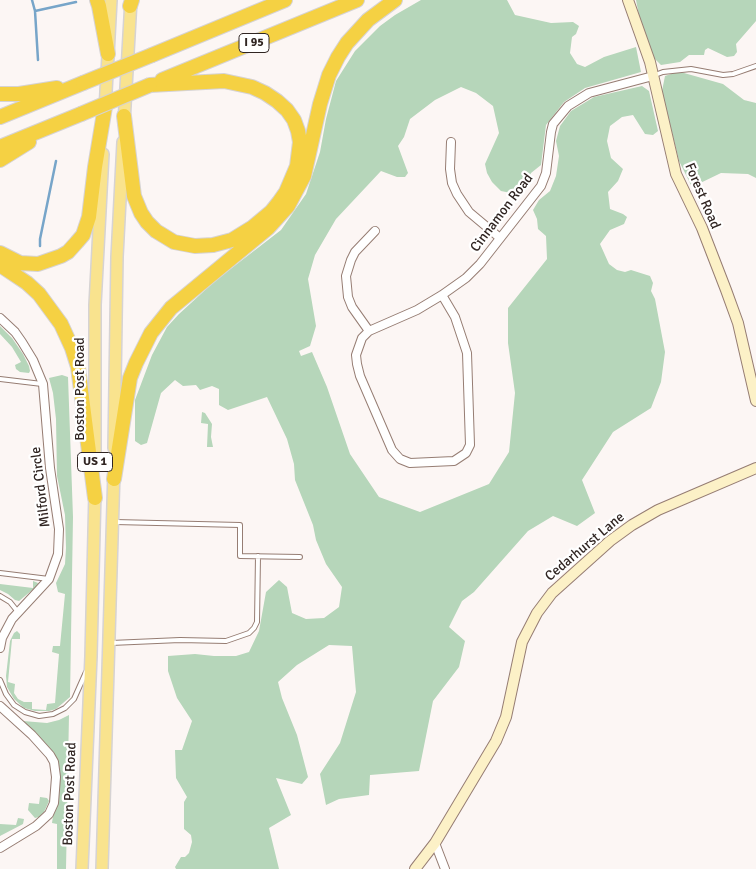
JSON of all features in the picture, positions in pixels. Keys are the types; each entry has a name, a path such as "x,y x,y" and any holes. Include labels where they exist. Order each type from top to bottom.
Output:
{"highway":[{"path":"97,0 108,54"},
{"path":"174,46 260,0"},
{"name":"I 95","path":"0,117 285,0"},
{"name":"I 95","path":"0,147 357,0"},
{"path":"114,479 130,378 151,333 171,308 268,228 288,206 304,176 320,104 338,56 346,43 363,25 395,0"},
{"path":"124,116 134,196 147,222 156,231 174,242 195,246 213,245 232,240 254,228 279,202 286,192 297,166 300,142 294,120 282,105 266,93 233,82 213,80 150,85"},
{"path":"0,94 19,94 82,84"},
{"path":"0,253 20,262 38,264 61,256 68,252 77,242 89,217 105,107"},
{"path":"0,160 75,116"},
{"path":"0,265 27,283 39,294 61,324 72,348 78,367 95,498"}],"main road":[{"name":"Boston Post Road","path":"82,869 91,656 95,498 95,305 111,0"},
{"name":"US 1","path":"102,869 113,522 117,258 131,2"}],"street":[{"name":"Forest Road","path":"628,0 650,62 676,174 702,228 738,323 756,400"},
{"name":"Cinnamon Road","path":"369,331 417,310 466,278 543,182 553,124 562,111 589,92 652,76"},
{"path":"451,142 450,169 452,183 457,194 469,212 500,238"},
{"path":"375,231 355,252 350,260 346,276 348,297 352,307 369,331 359,344 356,355 357,364 392,450 400,459 410,463 446,462 457,459 468,451 470,441 468,362 464,338 455,317 442,295"},
{"name":"Milford Circle","path":"0,318 15,332 34,360 43,384 50,468 59,528 58,554 49,579 18,612 6,629 0,648"},
{"name":"Cedarhurst Lane","path":"415,869 435,843 496,741 506,717 522,642 537,613 552,593 632,524 658,510 756,468"},
{"path":"0,706 32,735 50,755 54,762 56,777 54,803 49,814 36,826 0,848"},
{"path":"435,843 446,869"}],"lane":[{"path":"652,76 663,72 691,69 723,75 756,66"},
{"path":"0,379 43,384"},
{"path":"113,522 240,525 240,556 300,557"},
{"path":"109,643 180,640 226,641 249,633 257,622 258,556"},
{"path":"0,574 49,579"},
{"path":"0,596 10,602 18,612"},
{"path":"0,680 9,700 20,710 39,716 53,714 65,708 74,698 84,680 91,656"}],"green space":[{"path":"421,0 507,0 515,15 551,23 573,22 579,26 576,34 572,37 570,53 577,64 585,67 604,57 636,47 641,72 585,88 564,102 546,125 541,165 531,173 527,183 516,185 511,193 501,191 492,182 487,173 485,164 499,133 493,106 476,93 461,87 435,100 410,119 404,137 398,146 408,173 405,177 397,177 381,171 336,219 315,255 308,279 316,326 310,346 299,351 301,356 312,352 327,387 350,454 379,497 420,512 489,484 509,452 515,393 508,343 508,308 547,259 546,236 538,229 537,219 533,210 539,200 550,191 556,176 559,156 556,141 560,126 571,111 594,97 642,86 649,91 658,131 653,135 645,134 633,115 622,117 610,126 607,141 611,158 623,169 618,181 608,192 610,209 627,217 624,224 610,230 600,244 609,264 617,270 625,272 631,270 650,276 653,283 651,291 655,299 665,352 661,382 651,408 613,432 582,480 595,513 577,526 553,516 528,531 474,592 462,601 449,627 465,641 459,667 433,701 419,771 370,775 369,795 339,799 326,805 320,774 340,743 356,692 352,646 329,645 297,665 278,682 282,698 297,735 308,777 302,784 276,778 291,815 269,828 279,869 176,869 175,867 181,857 185,857 189,853 192,842 191,835 184,829 184,802 187,797 176,778 175,750 182,750 192,721 177,698 168,671 168,656 195,654 236,656 249,652 259,631 266,592 279,580 287,587 292,613 306,619 324,618 339,607 342,587 326,564 316,540 313,525 295,480 294,464 287,439 267,397 228,410 219,405 219,389 212,386 200,390 196,385 183,386 175,380 161,393 147,443 141,445 135,441 135,400 152,355 167,327 215,281 281,230 306,194 320,152 336,81 355,51 380,26"},
{"path":"636,0 756,0 756,21 736,44 737,52 734,56 727,57 708,48 705,50 704,55 689,55 680,62 661,65 654,58 640,21"},
{"path":"674,73 684,73 723,84 744,100 756,103 756,178 748,174 721,173 692,187 679,161 662,91 665,76"},
{"path":"0,326 12,338 23,354 29,366 29,373 20,372 16,369 15,365 21,362 12,347 0,334"},
{"path":"62,375 68,377 73,517 70,697 56,709 49,711 35,711 24,708 14,699 7,687 6,676 10,641 17,631 20,634 20,639 12,639 8,682 15,684 14,693 18,699 24,702 32,702 32,709 46,710 47,704 55,703 59,654 52,652 53,646 60,646 65,594 58,592 56,583 65,564 66,548 65,515 57,476 56,419 49,378"},
{"path":"202,412 205,413 212,424 211,437 213,447 207,447 208,424 201,423"},
{"path":"33,581 38,583 37,586 19,601 0,590 0,584 33,588"},
{"path":"69,715 66,869 57,869 57,824 52,823 59,802 60,769 56,757 49,747 23,721 47,723"},
{"path":"40,797 47,798 49,801 44,812 35,818 28,810 29,803 39,804"},
{"path":"18,818 24,819 23,824 0,836 0,824 16,825"}],"waterway":[{"path":"32,0 35,11 38,60"},
{"path":"35,11 76,2"},
{"path":"40,246 56,161"}]}
